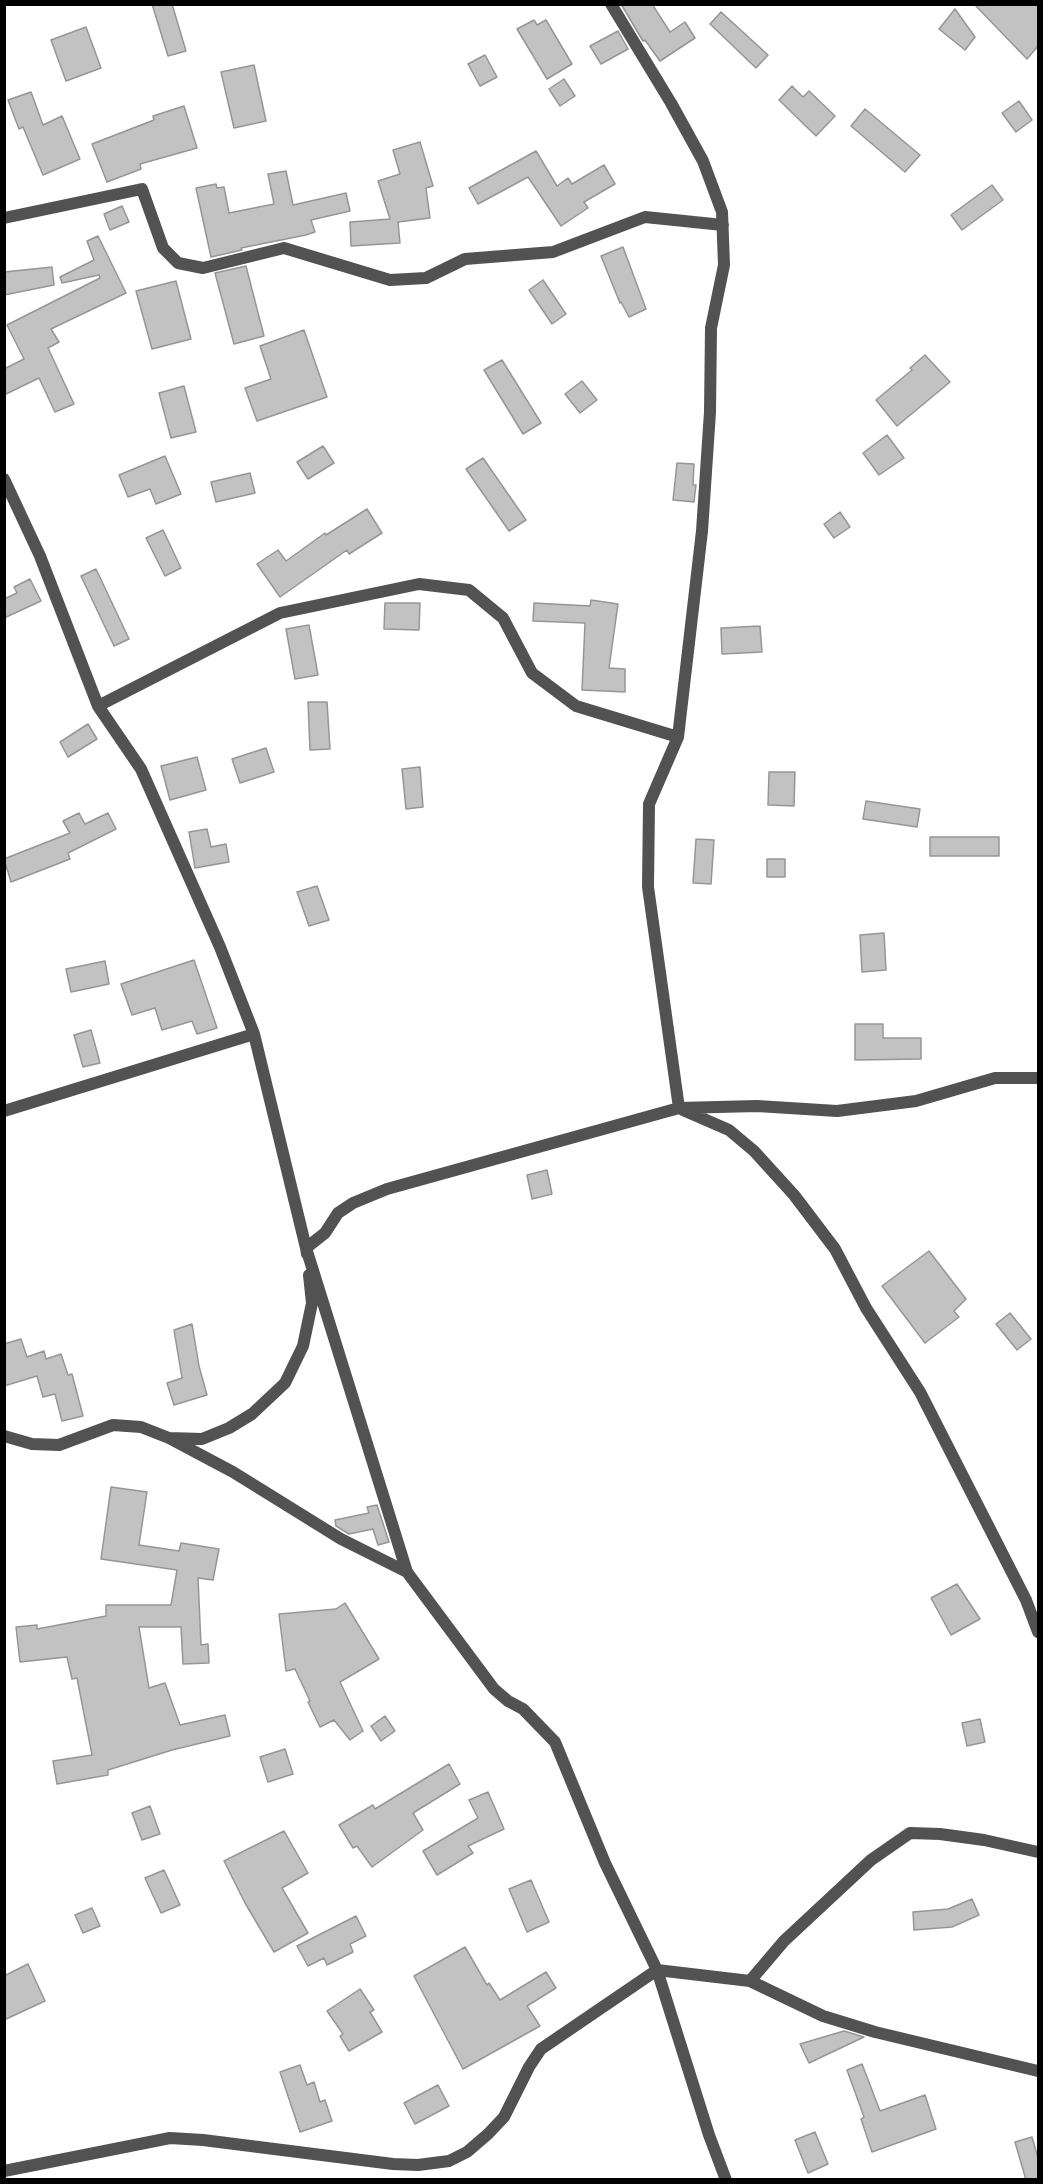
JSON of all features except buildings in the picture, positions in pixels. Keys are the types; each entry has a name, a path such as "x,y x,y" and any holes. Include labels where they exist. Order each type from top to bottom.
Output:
{"street":[{"path":"611,4 703,161 722,212 723,225 724,265 711,328 710,412 702,531 678,737 649,804 648,887 679,1108"},
{"path":"4,218 142,189 163,248 178,262 203,268 284,248 390,280 426,278 465,259 553,252 645,217 723,225"},
{"path":"4,479 40,556 98,706 141,769 255,1034 306,1248 407,1572 494,1689 507,1701 523,1709 555,1742 605,1863 657,1970 709,2135 726,2180"},
{"path":"98,706 280,613 419,584 469,590 503,618 532,673 576,706 678,737"},
{"path":"4,1111 255,1034"},
{"path":"306,1248 325,1233 338,1213 353,1203 387,1189 679,1108 757,1106 837,1111 916,1101 995,1078 1038,1078"},
{"path":"679,1108 729,1130 754,1151 794,1195 836,1249 866,1308 920,1392 1026,1600 1038,1632"},
{"path":"169,1437 202,1439 229,1428 252,1414 285,1383 303,1346 312,1303 306,1248"},
{"path":"4,1436 32,1444 59,1445 112,1425 141,1427 169,1437 233,1472 341,1539 407,1572"},
{"path":"750,1981 784,1941 871,1860 910,1833 940,1834 984,1840 1038,1852"},
{"path":"4,2171 170,2138 203,2140 393,2164 418,2165 449,2161 467,2152 504,2117 529,2067 541,2049 657,1970 750,1981 823,2016 908,2040 1038,2071"}]}
